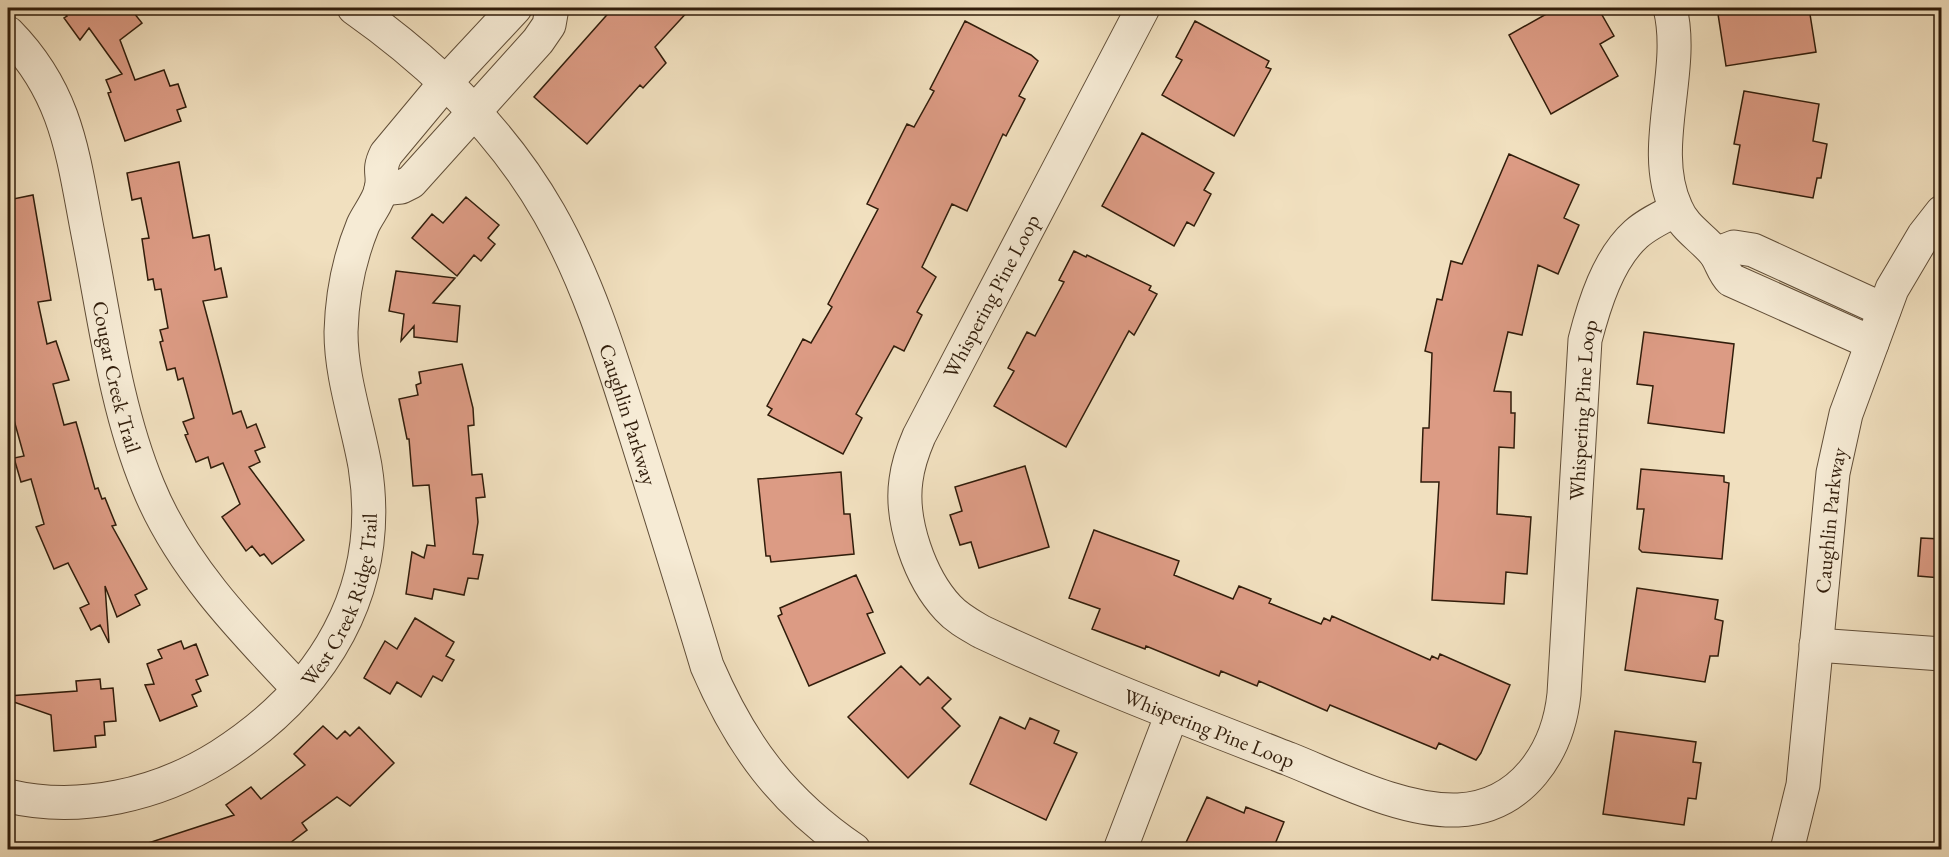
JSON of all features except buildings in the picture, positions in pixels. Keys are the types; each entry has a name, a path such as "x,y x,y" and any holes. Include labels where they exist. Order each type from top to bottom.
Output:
{"street":[{"name":"Caughlin Parkway","path":"354,8 383,28 475,110 507,151 549,212 588,293 615,366 707,666 722,701 749,748 777,784 804,811 854,849"},
{"name":"West Creek Ridge Trail","path":"8,796 28,801 73,803 118,797 156,788 197,770 238,744 299,689 329,652 345,625 365,564 368,500 365,467 344,365 342,312 348,270 358,238 381,189 380,166 386,154 446,82 515,8"},
{"path":"381,189 401,187 411,182 538,41 549,25 552,8"},
{"name":"Whispering Pine Loop","path":"1143,8 928,415 910,458 905,492 913,538 925,570 943,602 957,616 1006,643 1172,714 1356,785 1426,807 1460,810 1476,807 1503,797 1535,772 1554,740 1562,714 1582,358 1589,325 1619,253 1642,229 1676,210"},
{"path":"1670,8 1674,51 1666,163 1671,196 1676,210 1694,234 1716,254 1720,265 1731,280 1872,343"},
{"name":"Cougar Creek Trail","path":"8,33 35,64 55,98 69,136 110,346 131,432 147,485 179,548 198,574 299,689"},
{"name":"Caughlin Parkway","path":"1787,849 1803,785 1833,473 1846,414 1892,289 1924,235 1941,212"},
{"path":"1716,254 1734,247 1753,250 1884,310"},
{"path":"1816,645 1941,654"},
{"path":"1120,849 1172,714"}]}
